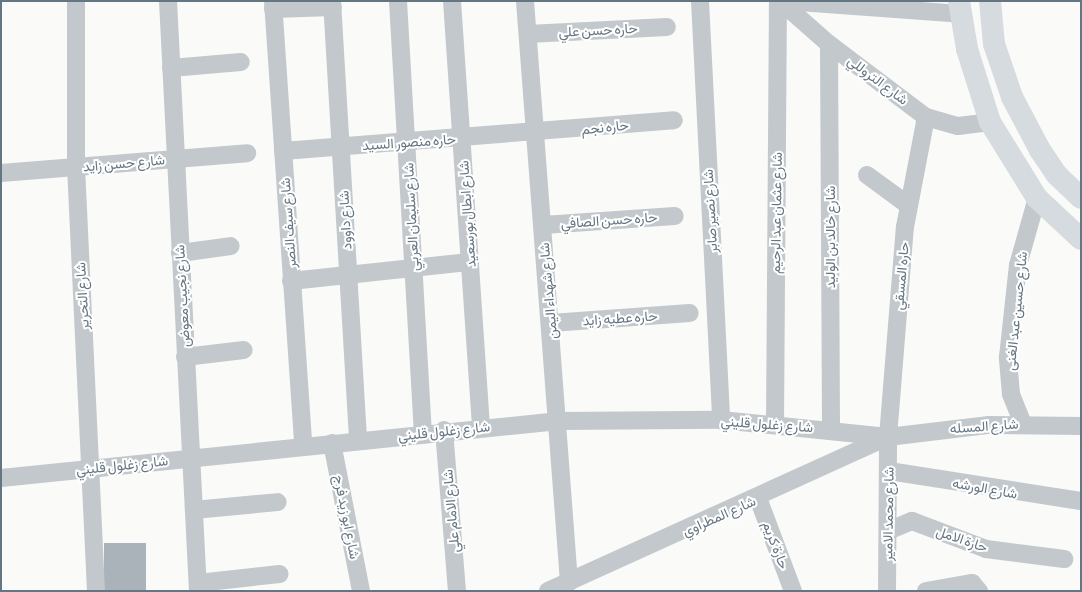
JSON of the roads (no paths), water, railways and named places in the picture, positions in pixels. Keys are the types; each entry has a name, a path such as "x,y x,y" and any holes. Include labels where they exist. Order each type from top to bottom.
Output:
{"main road":[{"path":"990,1 994,44 1012,97 1040,150 1058,175 1081,198"},
{"path":"960,8 973,74 990,122 1037,198 1081,239"}],"street":[{"name":"شارع التحرير","path":"76,1 76,167 96,591"},
{"name":"شارع نجيب معوض","path":"168,1 198,587"},
{"name":"شارع سليمان العربي","path":"398,1 424,433"},
{"name":"شارع ابطال بورسعيد","path":"452,1 481,426"},
{"name":"شارع شهداء اليمن","path":"525,1 559,420 569,582"},
{"name":"شارع نصير صابر","path":"700,1 721,420"},
{"name":"شارع التروللي","path":"779,1 799,6 829,44 926,117 958,126 990,122"},
{"name":"شارع عثمان عبد الرحيم","path":"775,424 779,1"},
{"path":"273,5 332,4"},
{"name":"شارع داوود","path":"332,4 358,440"},
{"name":"شارع سيف النصر","path":"273,5 302,446"},
{"path":"799,6 960,8"},
{"name":"حاره حسن علي","path":"528,34 667,27"},
{"name":"شارع خالد بن الوليد","path":"829,44 831,430"},
{"path":"171,68 241,62"},
{"name":"حاره المسقي","path":"888,437 908,205 926,117"},
{"name":"حاره نجم","path":"536,133 674,120"},
{"name":"حاره منصور السيد","path":"283,151 536,133"},
{"name":"شارع حسن زايد","path":"1,173 247,153"},
{"path":"867,175 908,205"},
{"name":"شارع حسين عبد الغنى","path":"1023,424 1011,394 1008,357 1018,265 1037,198"},
{"name":"حاره حسن الصافي","path":"543,225 674,216"},
{"path":"180,253 231,246"},
{"path":"291,280 470,262"},
{"name":"حاره عطيه زايد","path":"551,323 690,313"},
{"path":"186,357 244,350"},
{"name":"شارع زغلول قليني","path":"1,478 481,426 559,420 721,420 775,424 888,437"},
{"name":"شارع المسله","path":"888,437 957,427 1023,424 1081,426"},
{"name":"شارع الامام علي","path":"444,430 457,591"},
{"name":"شارع محمد الامير","path":"887,591 889,471 888,437"},
{"name":"شارع المطراوي","path":"548,591 758,498 888,437"},
{"name":"شارع ابو زيد فرج","path":"332,443 361,591"},
{"name":"شارع الورشه","path":"889,471 1081,501"},
{"name":"حارة كريم","path":"758,498 793,591"},
{"path":"194,510 278,502"},
{"name":"حارة الامل","path":"888,531 912,522 986,549 1064,559"},
{"path":"198,587 280,574"},
{"path":"926,591 972,583 979,591"}]}
